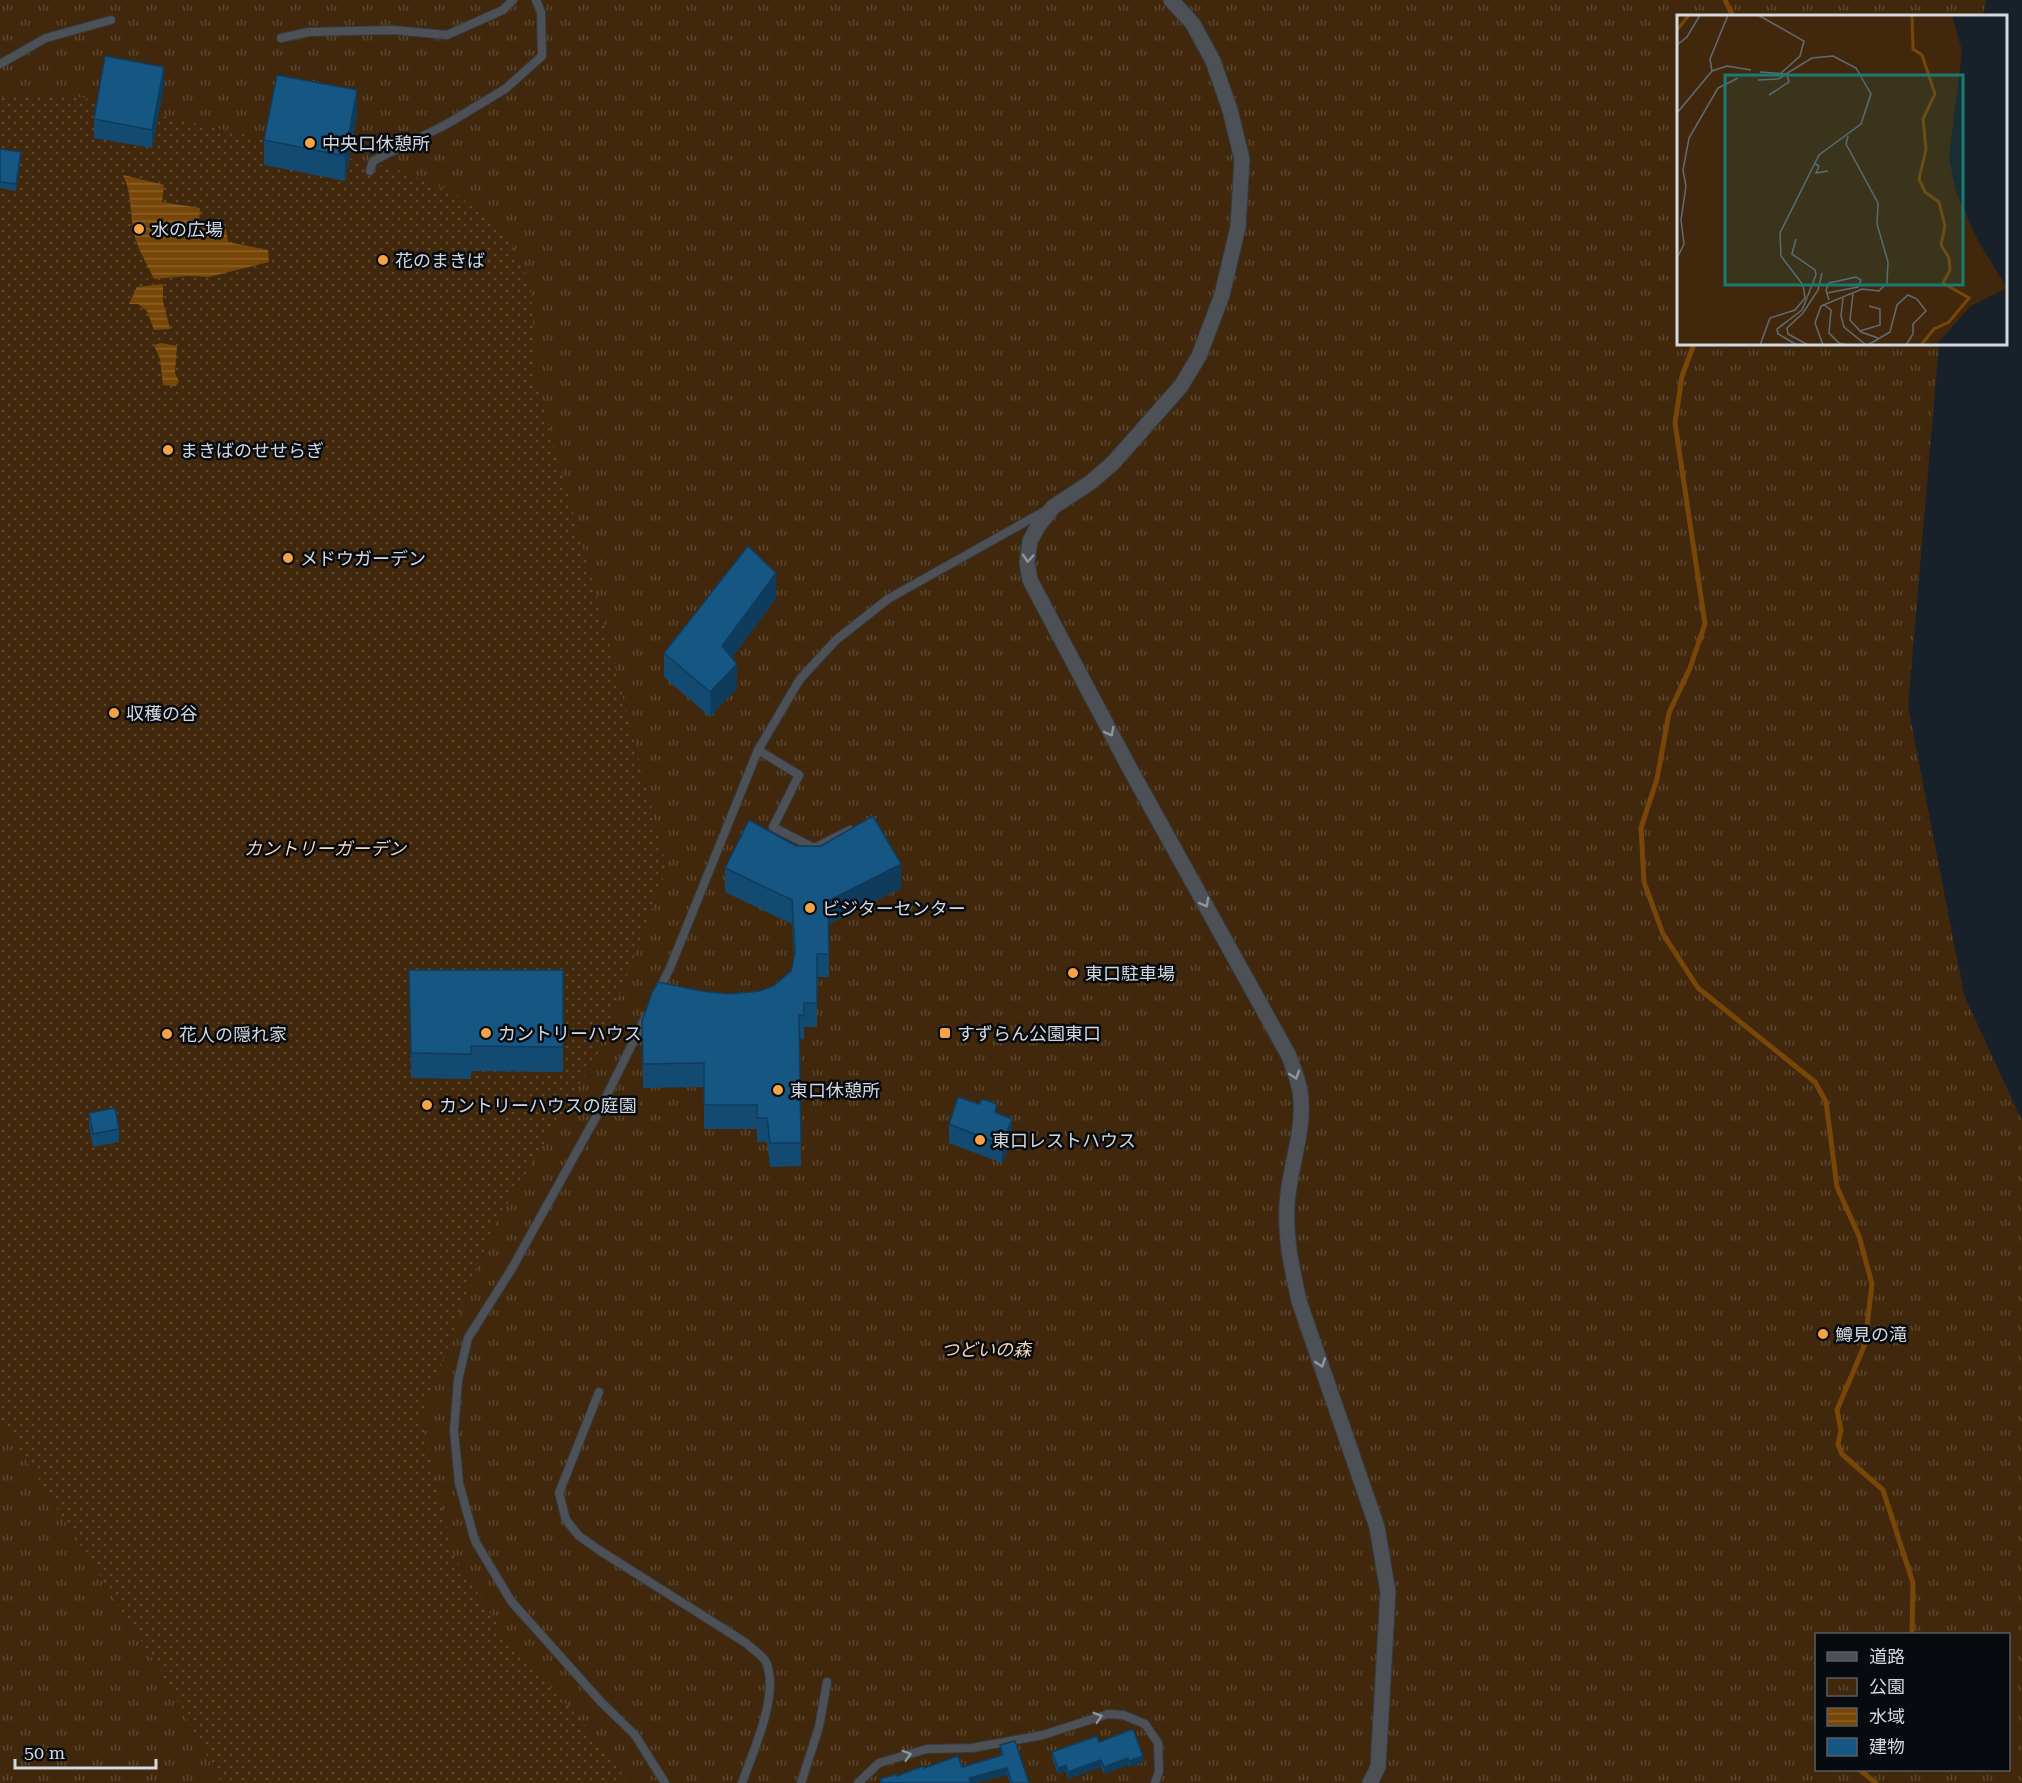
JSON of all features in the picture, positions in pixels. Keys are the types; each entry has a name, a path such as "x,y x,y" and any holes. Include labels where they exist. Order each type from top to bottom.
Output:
{"street":[{"path":"1171,0 1192,24 1213,61 1230,110 1242,159 1238,227 1218,305 1199,356 1181,386 1113,463 1091,482 1053,507 1029,542 1027,563 1029,580 1283,1046 1297,1079 1301,1108 1299,1133 1287,1203 1287,1231 1291,1265 1299,1301 1377,1527 1388,1592 1378,1767 1370,1783"}],"lane":[{"path":"281,38 309,32 382,30 447,35 503,10 513,0"},
{"path":"370,171 373,161 447,124 504,89 542,56 541,12 536,0"},
{"path":"0,64 46,38 111,20"},
{"path":"654,1000 670,968 758,750 800,679 836,640 888,599 1053,507"},
{"path":"758,750 799,776 773,827 814,848 855,827"},
{"path":"649,1011 591,1127 511,1269 468,1338 458,1380 454,1430 459,1483 475,1541 511,1601 601,1702 635,1735 665,1783"},
{"path":"598,1392 559,1492 566,1520 579,1536 746,1643 765,1660 771,1682 769,1702 742,1783"},
{"path":"801,1783 819,1727 827,1682"},
{"path":"858,1783 879,1763 927,1749 972,1748 1043,1735 1108,1714 1123,1715 1145,1724 1158,1743 1159,1771 1155,1783"}],"green space":[{"name":"つどいの森","path":"0,0 1986,0 1983,15 1677,15 1677,345 1939,345 1908,706 1964,995 2022,1121 2022,1783 0,1783"},
{"name":"カントリーガーデン","path":"6,94 70,95 393,168 456,193 509,239 531,287 536,382 599,604 667,868 596,1058 492,1229 421,1418 453,1554 503,1634 582,1722 629,1783 222,1783 170,1687 0,1418 0,100"}],"water":[{"path":"123,175 164,185 162,202 200,208 199,224 226,229 228,242 268,250 269,262 209,277 154,279 136,240 128,190"},
{"path":"163,284 163,301 170,329 154,330 147,311 138,304 129,304 137,287"},
{"path":"161,343 177,346 175,373 179,381 176,386 163,385 160,359 154,345"}],"building":[{"path":"105,56 164,67 152,130 94,119"},
{"path":"277,75 357,90 345,156 264,140"},
{"path":"0,149 21,152 16,184 0,182"},
{"path":"748,546 776,573 722,646 737,664 710,692 664,653"},
{"path":"873,816 901,864 828,901 829,954 817,954 817,1003 804,1003 804,1016 799,1015 801,1143 770,1143 767,1118 757,1118 757,1105 704,1105 704,1063 643,1064 642,1021 658,982 701,991 730,994 760,991 773,986 791,971 795,953 792,900 725,868 749,820 796,846 821,846"},
{"name":"カントリーハウス","path":"409,970 563,970 563,1047 471,1046 471,1054 411,1053"},
{"path":"958,1097 979,1104 982,1099 997,1104 995,1112 1012,1119 1002,1145 949,1124"},
{"path":"115,1108 119,1129 93,1134 89,1113"},
{"path":"1133,1729 1143,1756 1129,1761 1128,1758 1104,1767 1101,1760 1068,1772 1066,1765 1058,1768 1052,1752 1097,1736 1099,1742"},
{"path":"1015,1741 1029,1783 1012,1783 1007,1768 969,1778 971,1783 882,1783 880,1779 897,1774 897,1776 958,1756 962,1767 1003,1755 1000,1745"}],"waterway":[{"path":"1725,0 1732,15"},
{"path":"1694,345 1682,376 1675,423 1705,624 1690,668 1669,713 1657,779 1641,828 1644,882 1663,934 1698,988 1815,1082 1826,1102 1837,1187 1859,1236 1872,1284 1865,1344 1837,1410 1841,1430 1838,1444 1842,1454 1883,1490 1913,1583 1912,1633"},
{"path":"1861,1771 1876,1783"}],"place":[{"name":"中央口休憩所","path":"310,143"},
{"name":"水の広場","path":"139,229"},
{"name":"花のまきば","path":"383,260"},
{"name":"まきばのせせらぎ","path":"168,450"},
{"name":"メドウガーデン","path":"288,558"},
{"name":"収穫の谷","path":"114,713"},
{"name":"ビジターセンター","path":"810,908"},
{"name":"東口駐車場","path":"1073,973"},
{"name":"カントリーハウス","path":"486,1033"},
{"name":"すずらん公園東口","path":"945,1033"},
{"name":"花人の隠れ家","path":"167,1034"},
{"name":"東口休憩所","path":"778,1090"},
{"name":"カントリーハウスの庭園","path":"427,1105"},
{"name":"東口レストハウス","path":"980,1140"},
{"name":"鱒見の滝","path":"1823,1334"}]}
